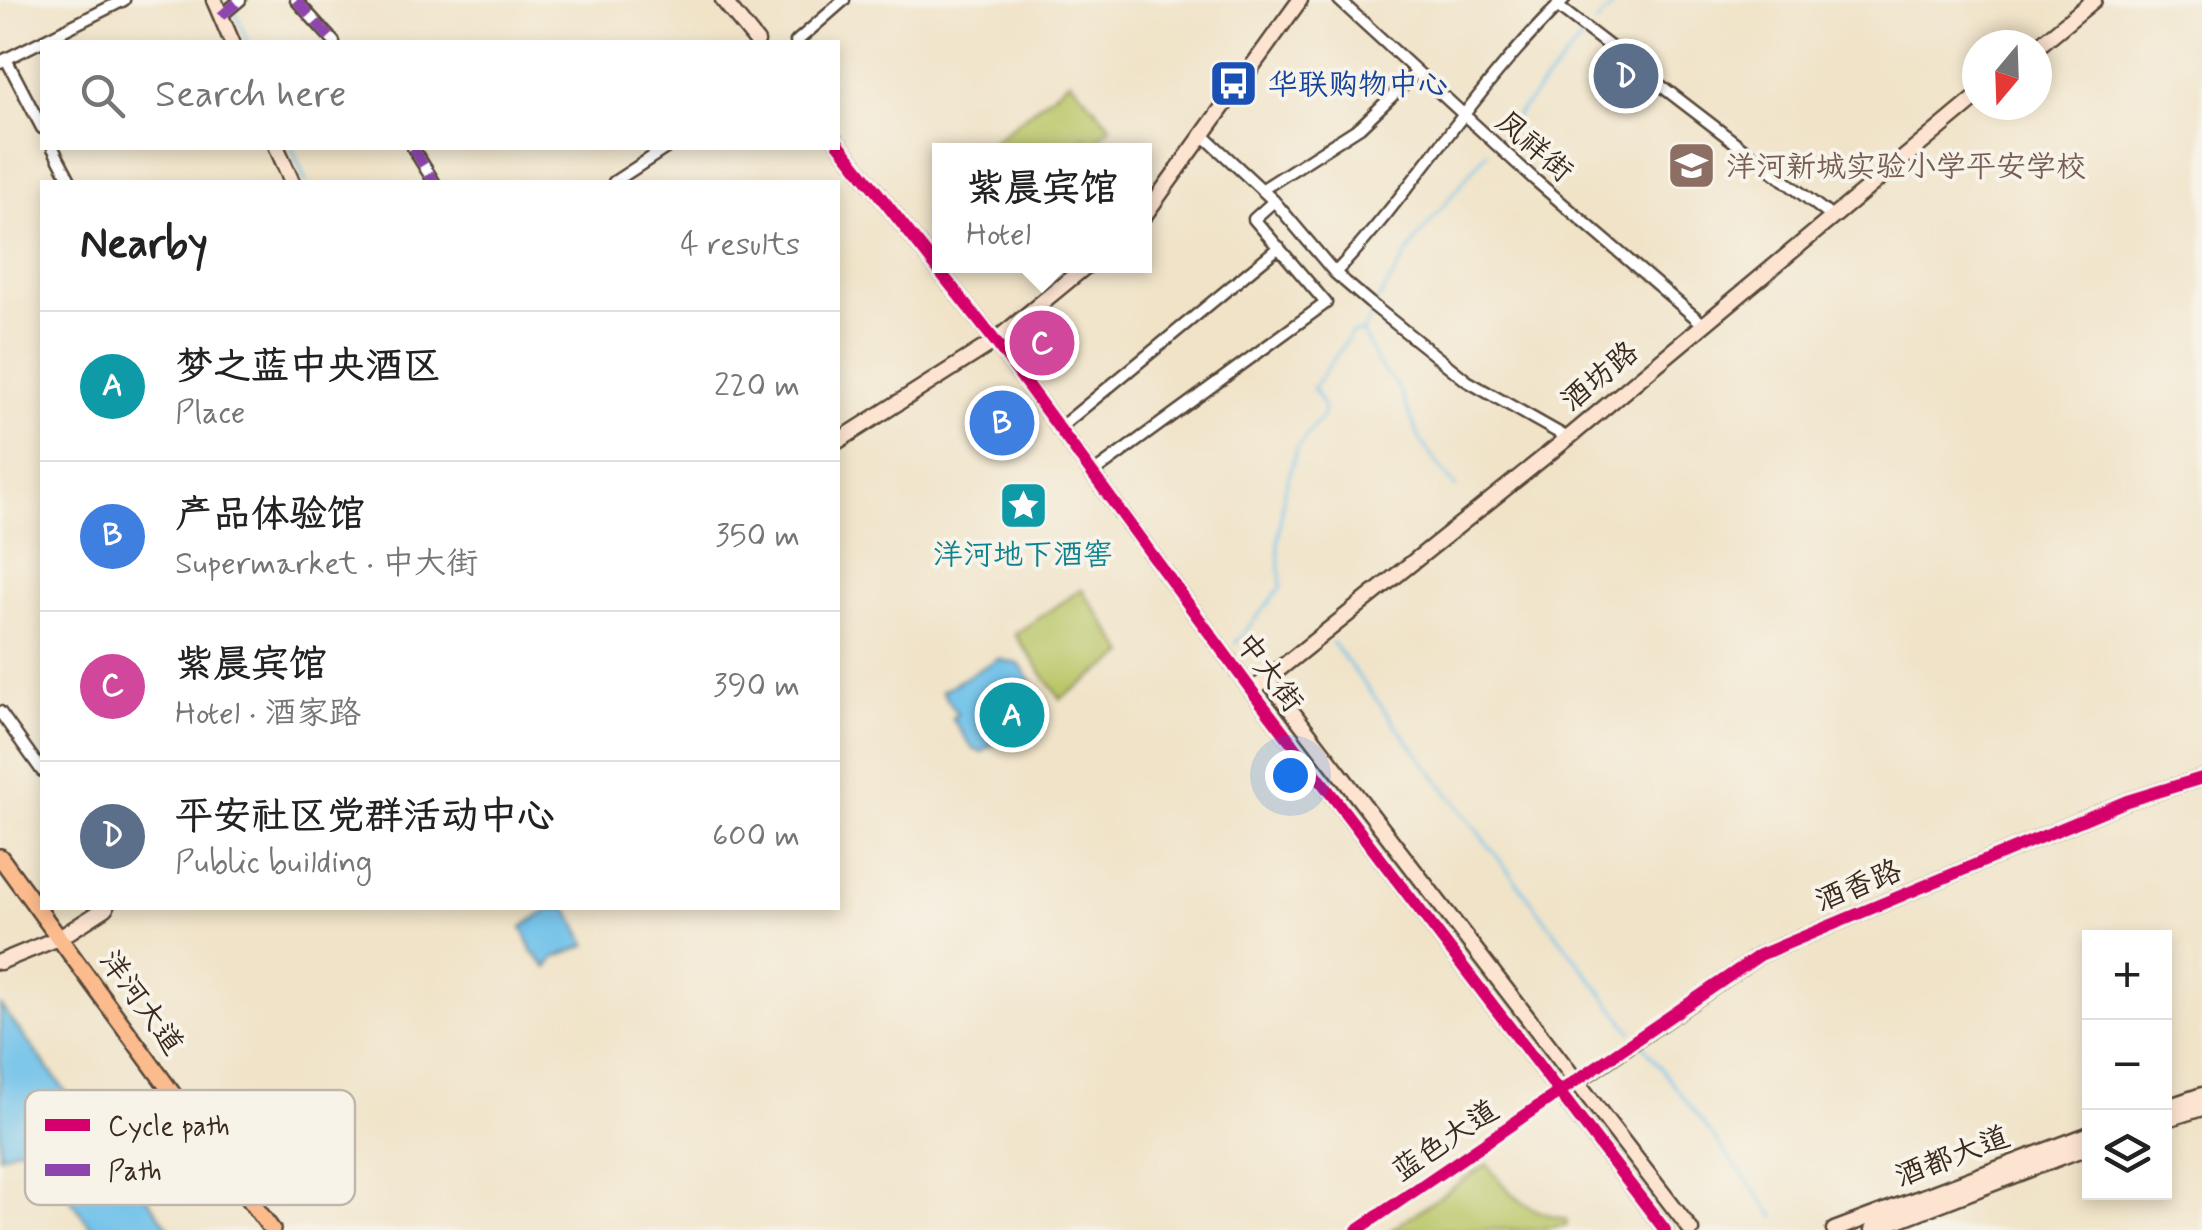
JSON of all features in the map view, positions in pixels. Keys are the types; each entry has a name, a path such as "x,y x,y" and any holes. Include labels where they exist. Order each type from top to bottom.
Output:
{"main road":[{"name":"洋河大道","path":"0,857 162,1090"},
{"name":"洋河大道","path":"0,872 57,938 169,1090"},
{"name":"洋河大道","path":"242,1205 259,1230"},
{"name":"洋河大道","path":"254,1205 272,1230"}],"street":[{"path":"45,40 124,0"},
{"path":"214,0 232,7 232,40"},
{"path":"296,0 332,40"},
{"path":"723,0 755,40"},
{"path":"798,40 844,0"},
{"path":"1152,205 1300,0"},
{"name":"凤祥街","path":"1339,0 1463,116 1702,324"},
{"path":"2052,35 2094,0"},
{"path":"1335,273 1385,220 1514,48 1560,3 1832,218"},
{"path":"40,42 3,61 40,125"},
{"path":"1262,188 1360,127 1416,73"},
{"name":"酒坊路","path":"1252,691 1568,438 1962,110"},
{"path":"1202,134 1274,200 1335,273 1370,303 1467,381 1568,438"},
{"name":"中大街","path":"840,146 932,262"},
{"path":"53,150 70,180"},
{"path":"277,150 291,180"},
{"path":"415,150 433,180"},
{"path":"617,180 663,150"},
{"path":"1094,474 1326,303 1254,219 1274,200"},
{"path":"1058,430 1279,247"},
{"name":"中大街","path":"941,273 1252,691 1665,1230"},
{"path":"840,440 995,342 1078,273"},
{"name":"中大街","path":"1267,678 1691,1230"},
{"path":"0,712 40,768"},
{"name":"酒香路","path":"1561,1092 1760,955 2127,802 2202,778"},
{"path":"0,962 57,938 103,910"},
{"name":"蓝色大道","path":"1357,1230 1561,1092"},
{"path":"2172,1105 2202,1096"},
{"path":"2172,1117 2202,1108"},
{"name":"酒都大道","path":"1834,1230 2082,1137"},
{"name":"酒都大道","path":"1872,1230 2082,1149"}],"green space":[{"path":"1070,80 1111,126 1095,143 1084,137 1078,143 991,143"},
{"path":"1082,589 1126,654 1060,699 1015,634"},
{"path":"1487,1164 1520,1200 1541,1212 1566,1219 1567,1225 1535,1230 1391,1230"}],"water":[{"path":"998,659 1019,664 1045,700 1040,709 1026,714 1016,700 996,713 1008,733 982,752 973,749 952,718 957,714 942,691"},
{"path":"549,910 568,910 587,945 554,958 547,968 533,952 522,927"},
{"path":"0,1005 65,1090 25,1090 25,1149 17,1148 0,1156"},
{"path":"75,1205 152,1205 171,1230 93,1230"}],"waterway":[{"path":"1596,24 1618,0"},
{"path":"235,11 247,40"},
{"path":"1501,134 1585,35"},
{"path":"293,150 305,180"},
{"path":"1377,302 1418,237 1488,151"},
{"path":"1235,644 1281,587 1278,542 1284,492 1297,448 1323,415 1324,407 1313,388 1352,333 1363,332 1374,310"},
{"path":"1363,332 1378,365 1397,386 1422,443 1456,488"},
{"path":"1332,642 1632,1032"},
{"path":"1643,1045 1775,1217"}],"marked path":[{"path":"221,16 240,0"},
{"path":"296,0 332,40"},
{"path":"414,150 433,180"}],"cycle path":[{"path":"840,146 932,262"},
{"path":"941,273 1252,691 1665,1230"},
{"path":"1357,1230 1760,955 2127,801 2202,778"}],"place":[{"name":"平安社区党群活动中心","path":"1626,76"},
{"name":"华联购物中心","path":"1233,84"},
{"name":"洋河新城实验小学平安学校","path":"1691,166"},
{"name":"紫晨宾馆","path":"1042,343"},
{"name":"产品体验馆","path":"1002,423"},
{"name":"洋河地下酒窖","path":"1023,505"},
{"name":"梦之蓝中央酒区","path":"1012,715"}]}
